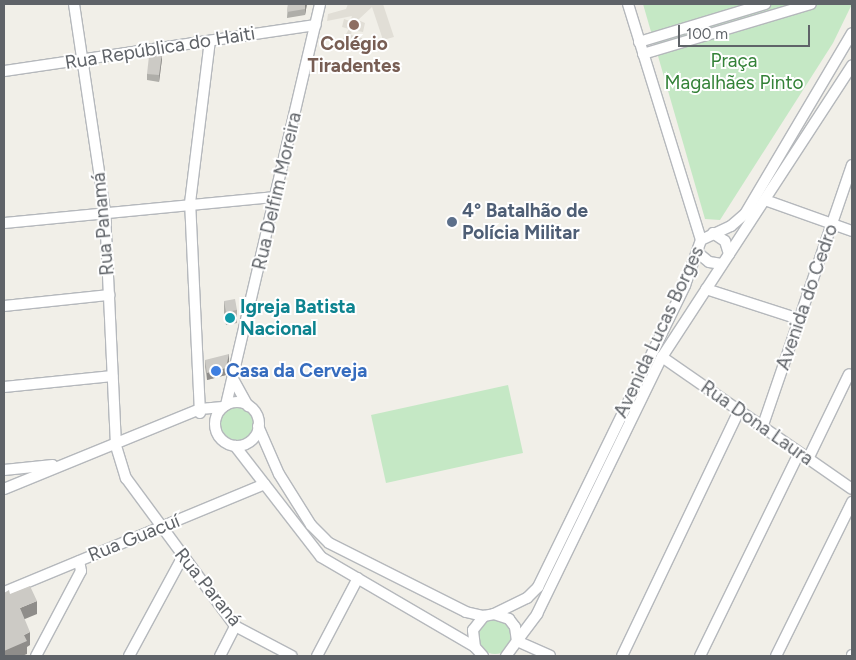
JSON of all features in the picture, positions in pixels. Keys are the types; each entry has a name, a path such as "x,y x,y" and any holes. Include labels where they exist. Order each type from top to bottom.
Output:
{"street":[{"name":"Rua Panamá","path":"74,4 105,212 116,446"},
{"name":"Rua Delfim Moreira","path":"225,406 234,379 320,4"},
{"path":"628,4 701,240"},
{"path":"639,42 765,4"},
{"path":"643,54 811,4"},
{"name":"Rua República do Haiti","path":"4,71 316,25"},
{"name":"Avenida Lucas Borges","path":"489,615 527,598 543,578 698,253 701,240 738,221 751,206 852,34"},
{"path":"198,412 190,203 210,41"},
{"name":"Avenida Lucas Borges","path":"510,654 537,614 662,357 852,65"},
{"name":"Avenida do Cedro","path":"762,428 852,165"},
{"path":"4,223 190,203 276,197"},
{"path":"765,200 852,231"},
{"path":"712,233 725,241 729,254"},
{"path":"698,253 708,262 722,264"},
{"path":"706,289 799,319"},
{"path":"4,306 109,295"},
{"name":"Rua Dona Laura","path":"662,357 852,489"},
{"path":"700,656 849,374"},
{"path":"4,387 112,376"},
{"path":"234,379 280,474 311,524 329,543 466,612 509,619 517,641 550,656"},
{"path":"4,489 198,412 225,406 248,406"},
{"path":"215,424 225,406"},
{"path":"622,656 739,411"},
{"path":"198,412 215,424 219,436 235,446 265,484 307,545 478,653"},
{"path":"235,446 248,443 258,426"},
{"name":"Rua Paraná","path":"116,446 126,478 182,558 235,626 292,656"},
{"path":"4,470 63,464"},
{"name":"Rua Guacuí","path":"4,592 265,484"},
{"path":"776,656 852,502"},
{"path":"129,656 182,558"},
{"path":"36,656 81,571 79,561"},
{"path":"317,656 358,578"},
{"path":"478,653 473,630 489,615"},
{"path":"220,656 235,626"}],"shaded area":[{"name":"Colégio Tiradentes","path":"348,4 383,4 394,37 383,40 372,7 358,20 365,23 363,32 352,30 351,35 362,38 361,45 342,41 349,29 342,27 344,19 350,21 352,16 327,21 328,14 346,9"}],"green space":[{"name":"Praça Magalhães Pinto","path":"643,4 852,4 833,43 720,220 705,219"},
{"path":"508,385 523,453 386,483 371,415"},
{"path":"237,406 244,407 250,411 254,417 254,431 250,437 244,441 237,442 230,441 224,437 220,431 219,424 220,417 224,411 230,407"},
{"path":"495,620 507,625 512,637 507,649 495,654 483,649 478,637 483,625"}],"building":[{"path":"288,4 305,4 305,9 287,12"},
{"path":"162,52 159,75 147,74 149,56"},
{"path":"235,299 237,310 226,312 224,301"},
{"path":"229,354 226,368 207,373 205,360"},
{"path":"30,586 37,601 20,608 30,632 24,635 27,641 4,651 4,593 9,590 10,594"}],"place":[{"name":"Colégio Tiradentes","path":"354,25"},
{"name":"4° Batalhão de Polícia Militar","path":"452,222"},
{"name":"Igreja Batista Nacional","path":"230,318"},
{"name":"Casa da Cerveja","path":"216,371"}]}
